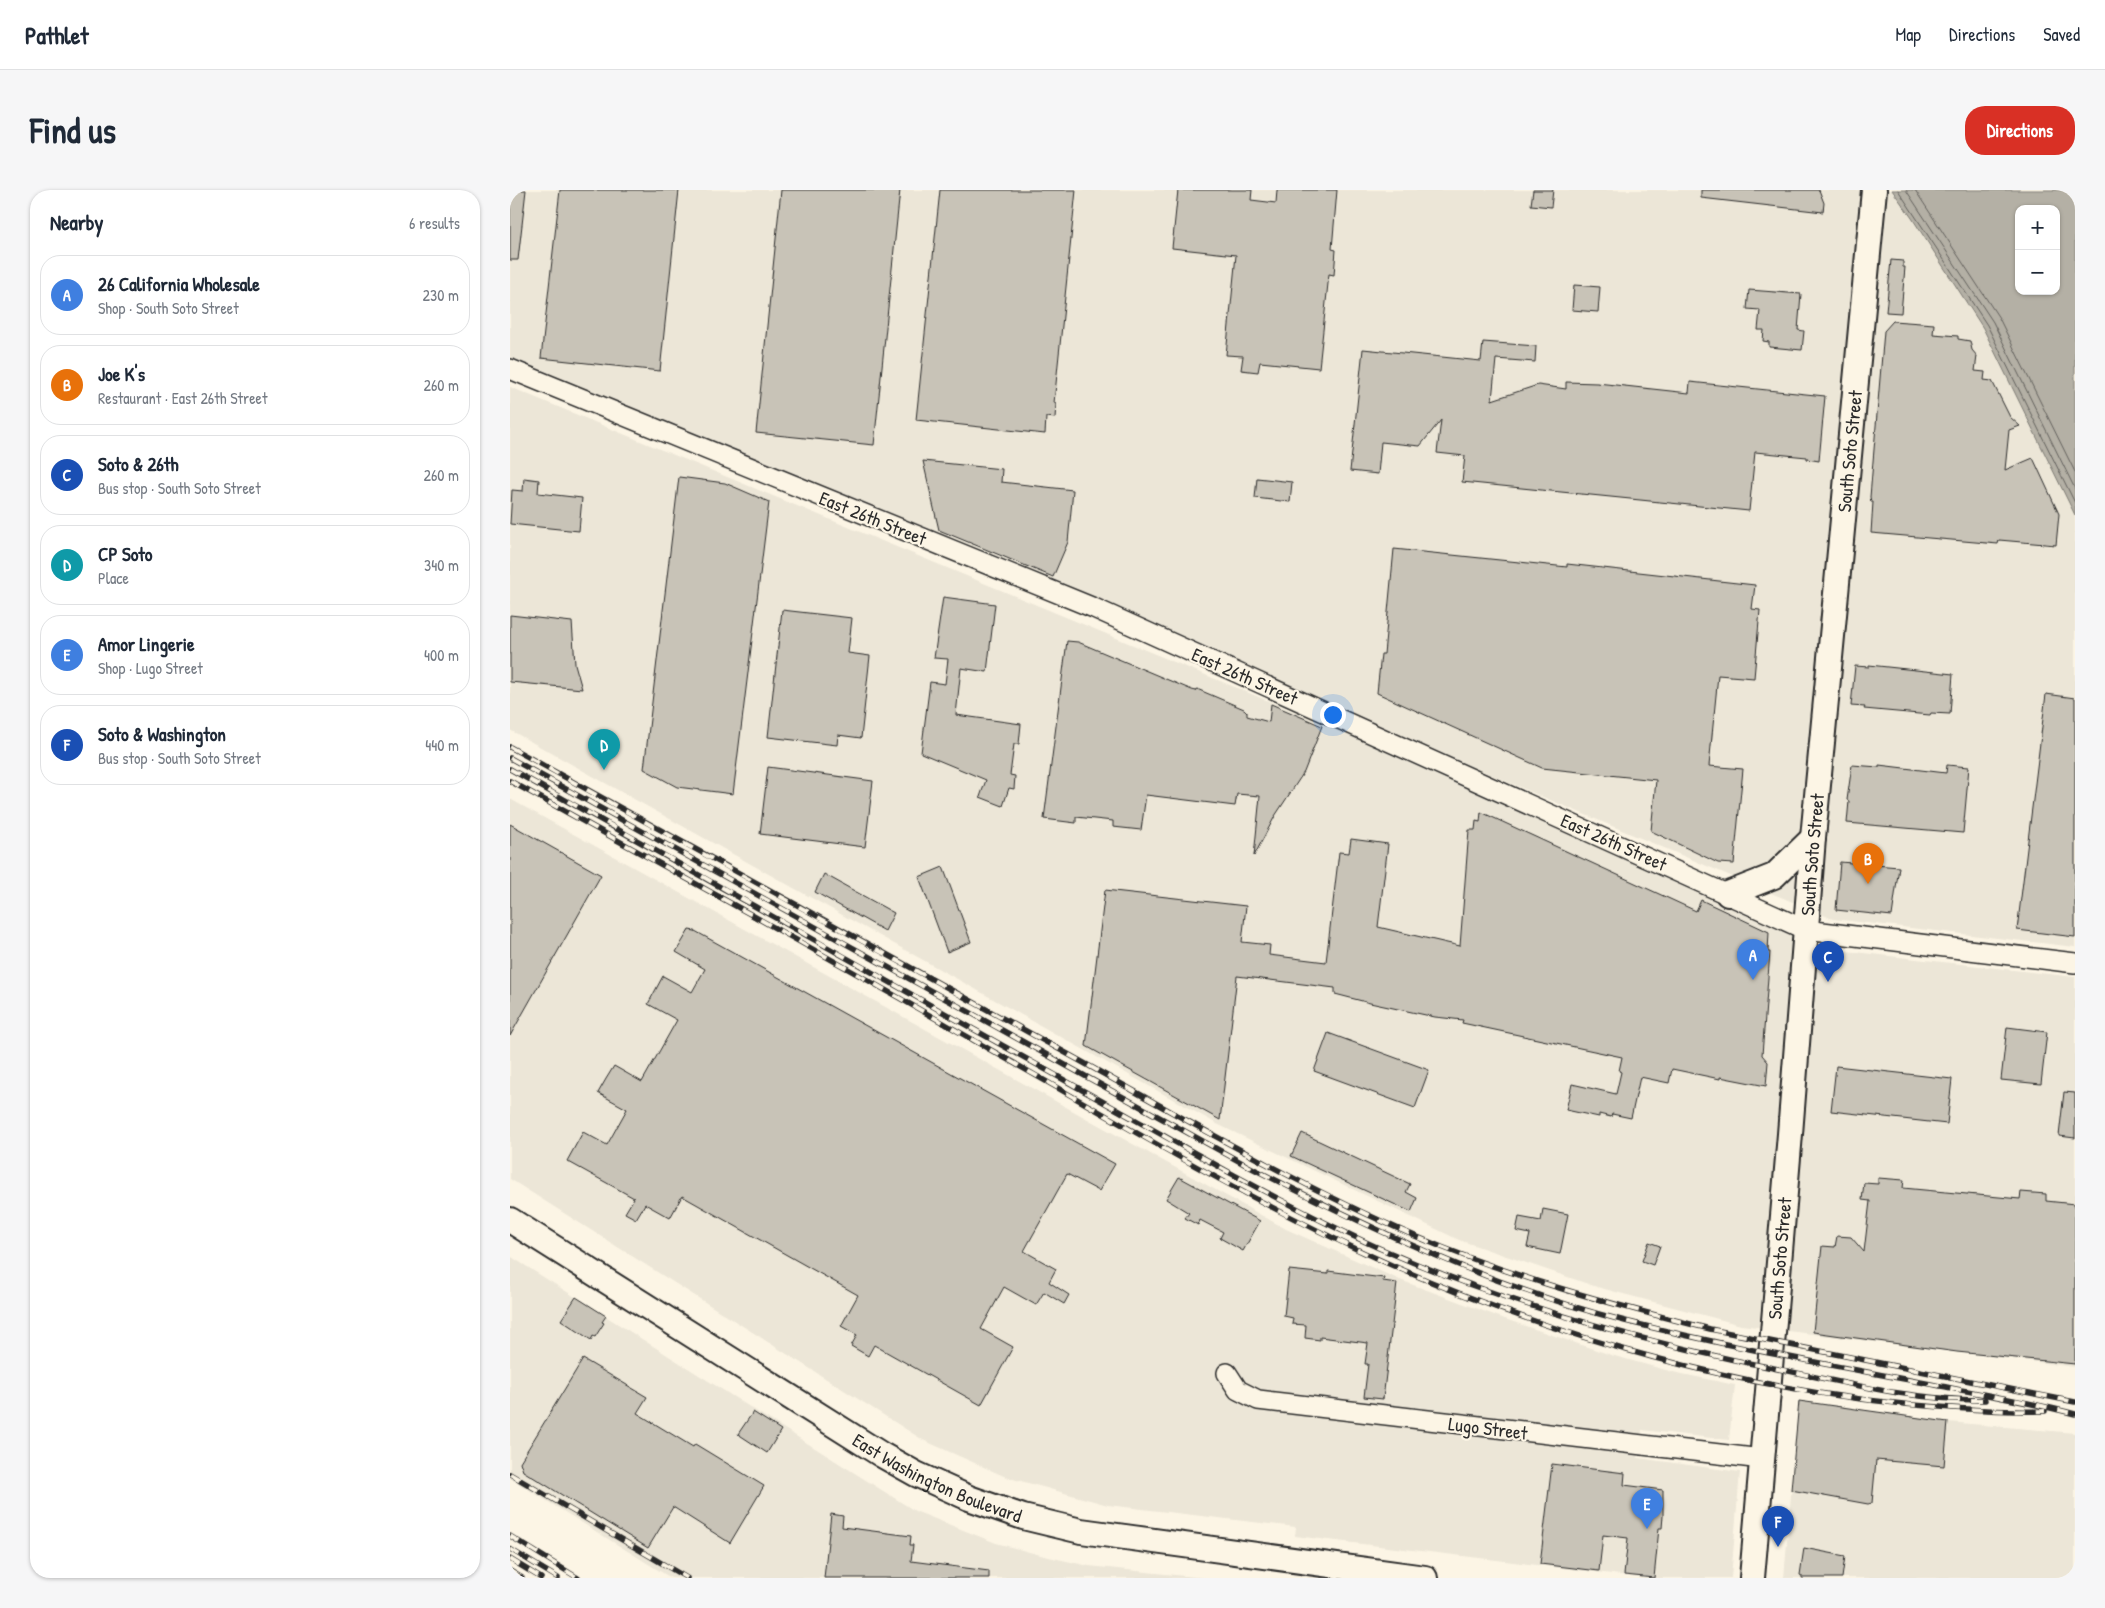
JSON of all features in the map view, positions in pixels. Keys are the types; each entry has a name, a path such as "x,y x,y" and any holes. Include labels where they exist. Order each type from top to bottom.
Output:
{"main road":[{"name":"South Soto Street","path":"1752,1578 1784,1212 1813,838 1874,190"},
{"path":"1728,894 1774,876 1813,838"},
{"name":"East Washington Boulevard","path":"510,1220 882,1455 916,1474 969,1498 1023,1517 1081,1531 1424,1578"}],"street":[{"name":"East 26th Street","path":"510,369 1094,608 1806,930 2075,963"},
{"name":"Lugo Street","path":"1227,1373 1238,1390 1258,1400 1762,1459"}],"shaded area":[{"path":"510,190 2075,190 2075,947 1833,919 510,362"},
{"path":"510,387 1331,727 1819,948 2075,977 2075,1367 1741,1325 1597,1287 1459,1240 1219,1125 510,730"},
{"path":"510,799 1286,1229 1400,1280 1505,1319 1611,1355 1673,1372 1735,1385 1729,1440 1642,1430 1638,1458 1740,1472 1731,1578 1646,1578 1295,1536 1296,1527 1108,1505 1006,1477 923,1440 510,1179"},
{"path":"510,1256 915,1511 996,1543 1044,1556 1089,1566 1204,1578 671,1578 510,1478"},
{"path":"1799,1401 1948,1422 2075,1433 2075,1578 1784,1578"}],"water":[{"path":"1892,190 2075,190 2075,515 1983,328"}],"building":[{"path":"510,190 526,190 518,260 510,260"},
{"path":"560,190 679,190 660,371 541,358"},
{"path":"781,190 900,190 874,445 756,433"},
{"path":"940,190 1076,190 1054,403 1056,404 1055,418 1046,417 1045,434 916,420"},
{"path":"1178,190 1252,190 1251,200 1276,203 1277,190 1337,190 1332,249 1336,250 1334,275 1329,274 1319,368 1260,362 1258,372 1241,370 1243,356 1226,355 1236,255 1172,248"},
{"path":"1533,190 1553,190 1551,207 1531,205"},
{"path":"1701,190 1819,190 1824,203 1823,212 1701,198"},
{"path":"1891,260 1903,261 1903,267 1905,267 1901,313 1886,312"},
{"path":"1574,285 1600,287 1598,312 1572,310"},
{"path":"1749,290 1801,294 1798,330 1804,331 1802,350 1769,347 1769,342 1763,341 1764,330 1758,330 1760,310 1747,309"},
{"path":"1893,321 1934,324 1933,334 1958,336 1958,339 1970,341 1972,350 1977,356 1975,371 1985,372 1984,380 1992,381 2010,417 2020,426 2009,430 2005,470 2033,458 2059,514 2056,545 1999,540 1998,544 1871,533 1873,502 1871,502 1870,497 1884,331"},
{"path":"1483,342 1536,346 1535,362 1496,359 1492,400 1538,385 1566,389 1566,382 1597,383 1689,393 1690,382 1825,396 1819,461 1807,459 1807,457 1755,452 1749,511 1462,482 1465,456 1437,453 1441,420 1420,446 1381,442 1378,474 1350,471 1363,349 1481,361"},
{"path":"923,461 1002,469 1001,482 1073,490 1068,542 1053,577 939,530"},
{"path":"679,477 725,483 769,502 733,794 677,787 644,769"},
{"path":"524,478 539,480 538,493 582,498 579,531 510,524 512,490 523,491"},
{"path":"1257,478 1292,482 1290,502 1255,498"},
{"path":"1394,549 1567,567 1567,564 1755,585 1752,609 1760,610 1754,678 1718,675 1709,766 1743,769 1734,864 1718,863 1651,831 1656,780 1542,768 1377,693 1381,654 1384,654"},
{"path":"943,597 995,604 987,672 961,668 956,715 1021,724 1019,744 1014,744 1010,775 1015,776 1014,789 1009,788 1003,806 980,797 986,780 921,753 930,682 945,684 948,659 934,658"},
{"path":"782,610 852,618 848,653 870,656 861,738 838,735 837,745 768,737"},
{"path":"510,615 572,622 575,664 582,689 510,682"},
{"path":"1067,641 1078,642 1192,690 1196,691 1197,689 1244,709 1247,712 1247,716 1269,722 1271,704 1322,726 1304,772 1275,816 1254,856 1260,796 1237,794 1235,806 1146,795 1141,830 1113,827 1113,821 1076,817 1076,823 1044,819"},
{"path":"1869,665 1953,674 1950,714 1931,713 1930,715 1864,709 1865,707 1851,706 1855,666 1869,667"},
{"path":"2046,694 2075,698 2075,937 2017,930"},
{"path":"1852,765 1879,767 1879,765 1946,773 1947,765 1969,767 1963,833 1847,823 1849,801 1847,800"},
{"path":"768,767 873,781 865,847 760,834"},
{"path":"1481,812 1696,911 1701,900 1769,932 1768,952 1770,952 1762,1055 1768,1062 1766,1086 1672,1069 1669,1083 1640,1077 1631,1118 1612,1114 1611,1117 1599,1114 1599,1117 1566,1110 1572,1084 1616,1094 1622,1057 1462,1023 1463,1020 1435,1017 1370,1003 1335,994 1335,988 1237,976 1220,1120 1086,1046 1105,890 1246,906 1242,942 1270,945 1269,955 1326,962 1339,852 1349,853 1351,839 1388,844 1378,927 1460,946 1469,830 1475,830 1476,821 1480,822"},
{"path":"510,824 601,875 510,1036"},
{"path":"1840,862 1899,867 1892,916 1836,910"},
{"path":"943,867 971,942 947,952 919,877"},
{"path":"824,874 894,913 885,931 815,892"},
{"path":"689,930 695,931 1115,1164 1099,1191 1067,1174 1024,1251 1056,1269 1049,1282 1069,1295 1064,1304 1044,1292 1036,1305 1004,1287 981,1329 1013,1347 981,1405 874,1345 868,1356 851,1346 857,1335 841,1326 858,1295 682,1196 670,1218 645,1204 636,1219 625,1213 634,1198 567,1161 583,1132 607,1145 627,1109 598,1093 614,1066 642,1082 677,1020 648,1004 663,976 692,992 705,969 676,952"},
{"path":"2007,1027 2047,1032 2041,1084 2001,1080"},
{"path":"1328,1033 1429,1070 1415,1108 1314,1071"},
{"path":"1836,1066 1952,1079 1947,1124 1831,1111"},
{"path":"2064,1092 2075,1093 2075,1138 2059,1136"},
{"path":"1302,1133 1410,1184 1406,1192 1417,1198 1411,1212 1291,1156"},
{"path":"1179,1177 1260,1221 1243,1251 1220,1238 1223,1232 1200,1220 1198,1225 1185,1218 1189,1213 1166,1199"},
{"path":"1878,1178 1904,1180 1903,1188 2020,1199 2021,1192 2046,1194 2046,1201 2075,1204 2075,1364 1957,1352 1813,1332 1822,1246 1835,1247 1837,1236 1851,1237 1864,1252 1870,1201 1862,1200 1864,1183 1878,1184"},
{"path":"1543,1209 1568,1214 1560,1254 1527,1247 1530,1234 1516,1231 1519,1217 1541,1221"},
{"path":"1649,1242 1660,1246 1653,1265 1642,1261"},
{"path":"1289,1270 1328,1274 1328,1271 1384,1278 1383,1281 1397,1283 1383,1399 1364,1397 1368,1364 1365,1364 1368,1343 1320,1337 1320,1340 1305,1338 1306,1325 1292,1324 1293,1318 1284,1316"},
{"path":"576,1297 606,1316 602,1322 604,1323 591,1340 561,1320"},
{"path":"583,1359 647,1397 637,1413 693,1447 695,1444 764,1486 730,1543 673,1507 648,1548 523,1471 520,1462"},
{"path":"1799,1401 1948,1422 1944,1466 1876,1460 1872,1503 1868,1504 1791,1490"},
{"path":"753,1412 781,1430 767,1453 738,1434"},
{"path":"1552,1464 1625,1473 1624,1485 1663,1490 1662,1528 1659,1528 1654,1578 1624,1575 1628,1538 1603,1535 1599,1571 1540,1564"},
{"path":"831,1514 843,1516 842,1527 911,1536 910,1545 913,1545 911,1561 989,1571 989,1578 824,1578"},
{"path":"1804,1548 1845,1556 1842,1578 1802,1578 1800,1575"}],"railway":[{"path":"510,747 1229,1144 1321,1192 1415,1236 1524,1277 1635,1310 1710,1329 2075,1402"},
{"path":"510,758 1246,1165 1338,1211 1431,1254 1527,1291 1625,1321 1747,1349 2044,1406 2075,1414"},
{"path":"510,769 1234,1175 1306,1213 1379,1248 1426,1268 1522,1303 1669,1345 1903,1394 1985,1400"},
{"path":"510,781 810,947 1223,1181 1319,1231 1436,1284 1579,1336 1727,1375 1802,1390 1877,1401 1952,1408 2045,1411"},
{"path":"510,1474 687,1578"},
{"path":"510,1536 578,1578"},
{"path":"510,1549 558,1578"},
{"path":"510,1559 541,1578"},
{"path":"510,1571 522,1578"}],"place":[{"name":"CP Soto","path":"604,770"},
{"name":"Joe K's","path":"1868,884"},
{"name":"26 California Wholesale","path":"1753,980"},
{"name":"Soto & 26th","path":"1828,982"},
{"name":"Amor Lingerie","path":"1647,1529"},
{"name":"Soto & Washington","path":"1778,1547"}]}
